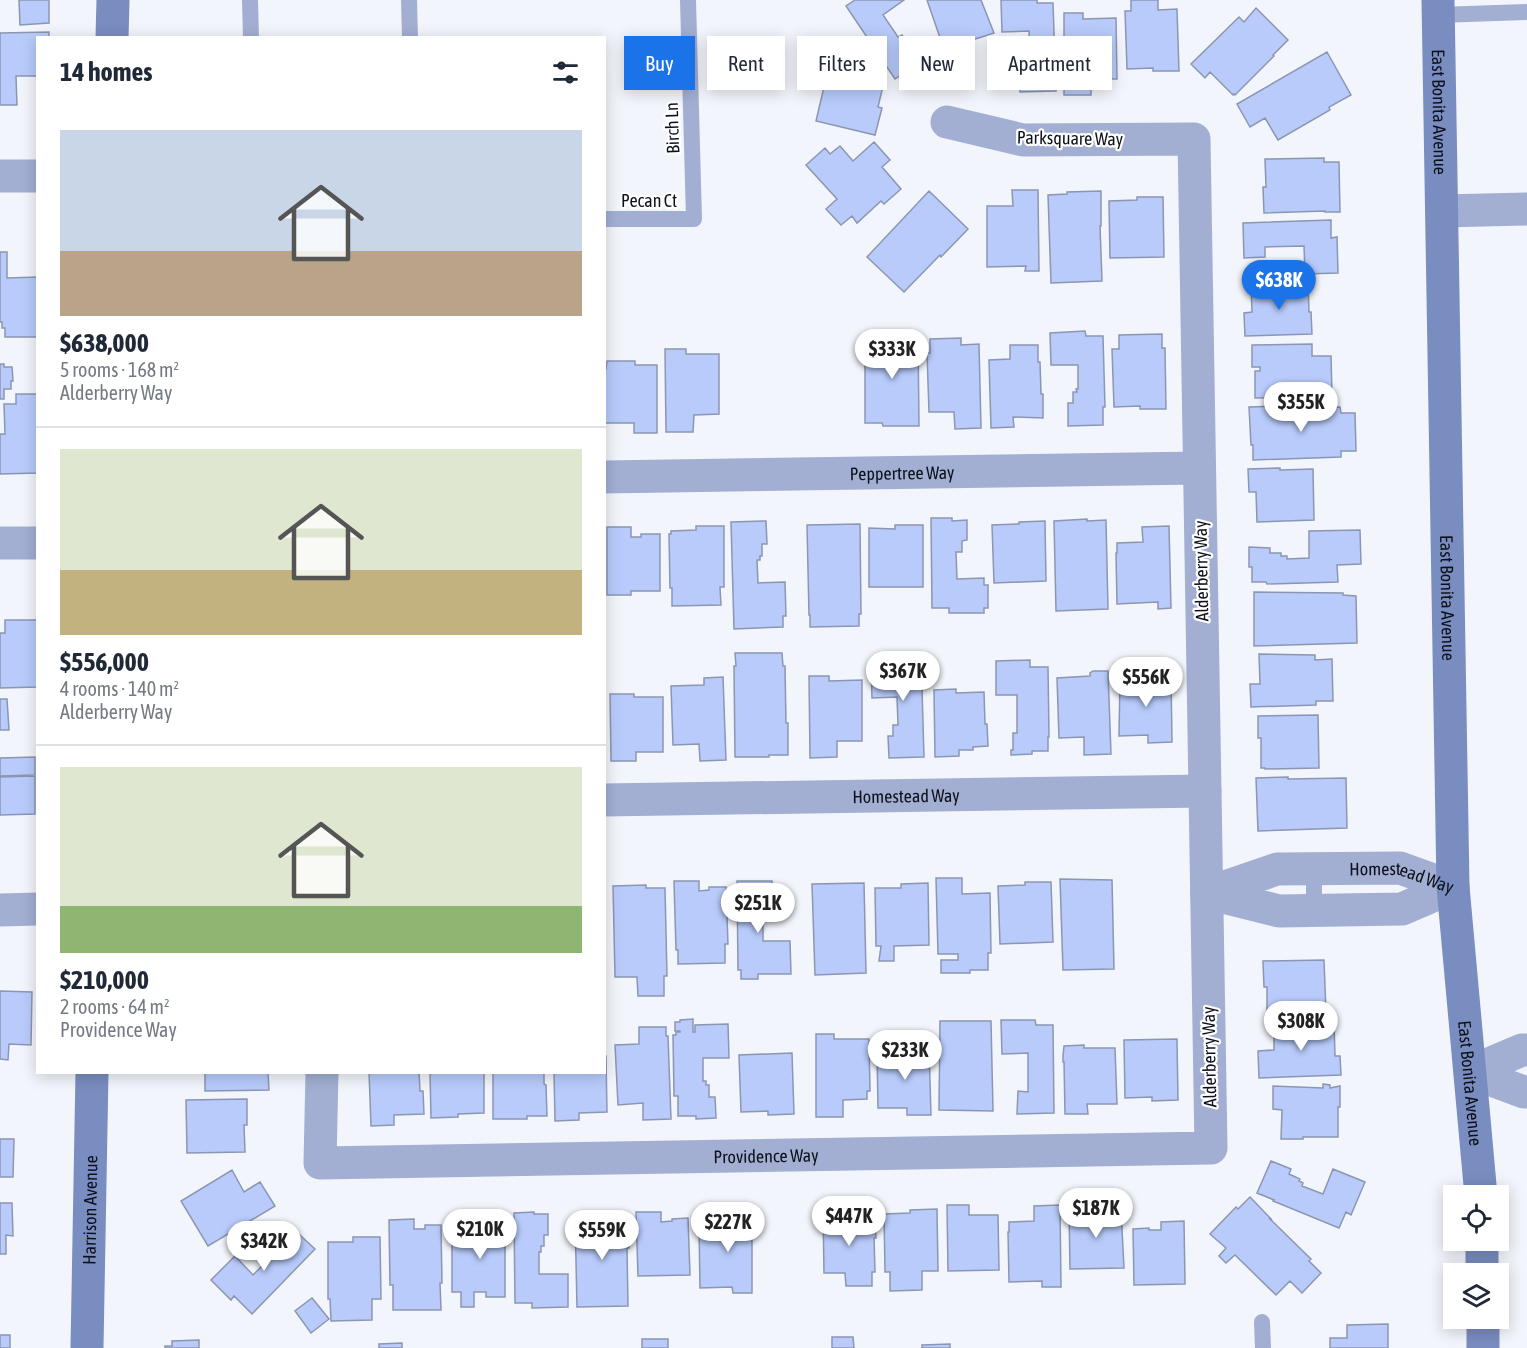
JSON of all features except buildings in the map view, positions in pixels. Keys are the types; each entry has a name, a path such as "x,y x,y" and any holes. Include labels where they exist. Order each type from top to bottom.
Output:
{"main road":[{"path":"112,0 112,36"},
{"name":"East Bonita Avenue","path":"1438,7 1453,887 1480,1185"},
{"name":"Harrison Avenue","path":"87,1348 92,1074"},
{"path":"1483,1329 1483,1348"}],"street":[{"name":"Parksquare Way","path":"947,122 1023,140 1194,139"},
{"name":"Alderberry Way","path":"1194,139 1211,1148"},
{"path":"0,176 36,176"},
{"path":"1442,211 1527,209"},
{"name":"Peppertree Way","path":"606,477 1199,468"},
{"path":"0,543 36,543"},
{"name":"Homestead Way","path":"606,800 1205,790"},
{"name":"Homestead Way","path":"1207,892 1278,869 1400,868 1453,887"},
{"name":"Homestead Way","path":"1207,892 1279,911 1402,909 1453,887"},
{"path":"0,910 36,909"},
{"path":"1470,1072 1522,1050 1527,1050"},
{"path":"1470,1072 1527,1092"},
{"name":"Providence Way","path":"322,1074 320,1163 1211,1148"}],"lane":[{"path":"250,0 251,36"},
{"path":"409,0 410,36"},
{"name":"Birch Ln","path":"688,0 694,219"},
{"path":"1438,7 1527,12"},
{"name":"Pecan Ct","path":"606,219 694,219"},
{"path":"1314,869 1314,910"},
{"path":"1262,1322 1263,1348"}]}
